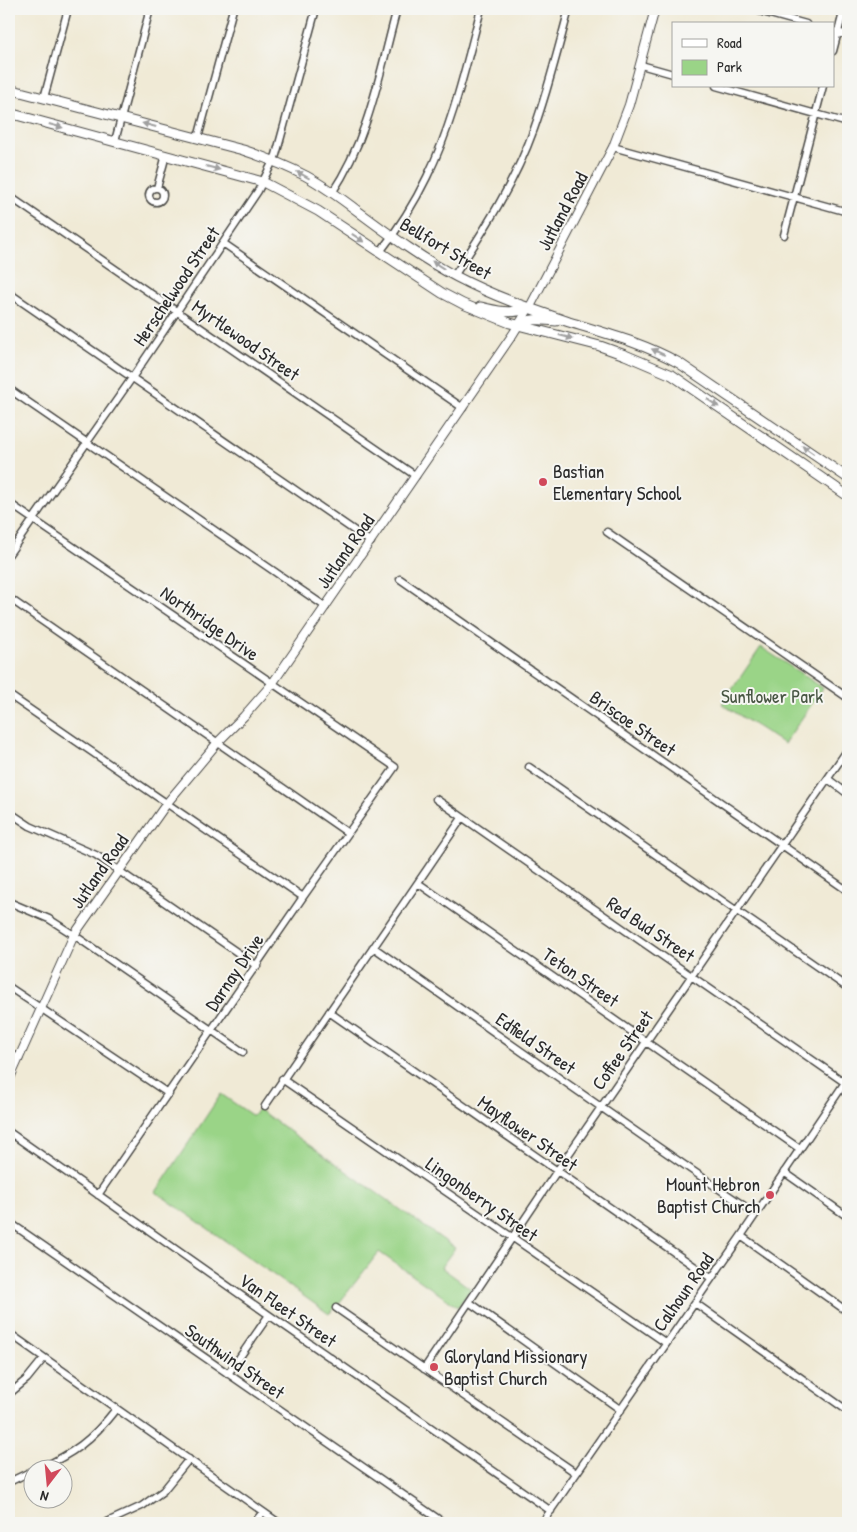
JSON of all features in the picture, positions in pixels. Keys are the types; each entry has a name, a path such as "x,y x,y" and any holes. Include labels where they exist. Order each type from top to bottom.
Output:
{"main road":[{"name":"Bellfort Street","path":"9,89 198,138 274,160 307,176 332,192 392,236 454,276 487,292 529,308 642,345 679,362 848,478"},
{"name":"Bellfort Street","path":"9,113 263,182 318,211 442,293 463,304 519,325 600,346 672,375 848,496"},
{"path":"463,304 510,313 529,308"},
{"path":"519,325 524,321 531,320 572,322"},
{"path":"600,346 604,332"},
{"path":"672,375 679,362"},
{"path":"745,424 754,412"},
{"path":"819,475 826,462"}],"street":[{"path":"44,98 68,9"},
{"path":"115,141 150,9"},
{"path":"198,138 233,9"},
{"name":"Herschelwood Street","path":"9,554 132,378 258,191 274,160 316,9"},
{"path":"332,192 346,172 362,133 398,9"},
{"path":"380,252 392,236 427,176 438,150 457,99 481,9"},
{"path":"454,276 485,229 520,163 534,130 569,9"},
{"name":"Jutland Road","path":"9,1080 74,935 166,803 218,742 272,684 519,325 613,147 629,105 656,9"},
{"path":"752,9 799,22"},
{"path":"834,45 844,9"},
{"path":"836,32 848,35"},
{"path":"640,65 672,74"},
{"path":"723,88 848,123"},
{"path":"784,235 823,88"},
{"path":"613,147 848,212"},
{"path":"157,188 166,155"},
{"name":"Myrtlewood Street","path":"9,196 416,476"},
{"path":"223,242 463,408"},
{"path":"9,293 371,542"},
{"path":"9,389 326,607"},
{"name":"Northridge Drive","path":"9,503 395,768"},
{"path":"606,532 848,698"},
{"name":"Briscoe Street","path":"400,579 848,892"},
{"path":"9,598 348,833"},
{"path":"9,694 303,897"},
{"name":"Coffee Street","path":"424,1369 557,1171 848,750"},
{"path":"529,767 848,988"},
{"name":"Darnay Drive","path":"98,1195 303,897 395,768"},
{"path":"828,779 848,794"},
{"name":"Red Bud Street","path":"436,798 462,818 847,1082"},
{"path":"9,812 30,826 96,854 257,966"},
{"path":"265,1106 462,818"},
{"name":"Teton Street","path":"418,883 800,1149"},
{"path":"9,902 49,919 74,935 243,1052"},
{"name":"Edfield Street","path":"373,946 602,1106 640,1136 756,1214"},
{"path":"9,987 169,1094"},
{"name":"Mayflower Street","path":"328,1012 711,1278"},
{"path":"9,1052 19,1059"},
{"name":"Lingonberry Street","path":"282,1079 666,1344"},
{"name":"Calhoun Road","path":"542,1523 696,1303 711,1278 847,1082"},
{"name":"Van Fleet Street","path":"9,1132 551,1510"},
{"path":"784,1172 848,1217"},
{"name":"Southwind Street","path":"9,1222 444,1523"},
{"path":"741,1236 848,1312"},
{"path":"469,1302 621,1410"},
{"path":"696,1303 848,1410"},
{"path":"336,1308 576,1473"},
{"path":"228,1374 269,1315"},
{"path":"9,1333 279,1523"},
{"path":"9,1394 27,1378 44,1358"},
{"path":"58,1460 81,1447 93,1437 116,1409"},
{"path":"105,1523 142,1506 163,1491 189,1459"},
{"path":"9,1482 22,1476"},
{"path":"254,1523 263,1512"}],"green space":[{"name":"Sunflower Park","path":"761,647 823,688 784,744 722,704"},
{"path":"221,1094 253,1116 258,1109 455,1248 441,1267 471,1289 458,1307 379,1252 329,1314 156,1192"}],"place":[{"name":"Bastian Elementary School","path":"543,482"},
{"name":"Mount Hebron Baptist Church","path":"770,1195"},
{"name":"Gloryland Missionary Baptist Church","path":"434,1367"}]}
